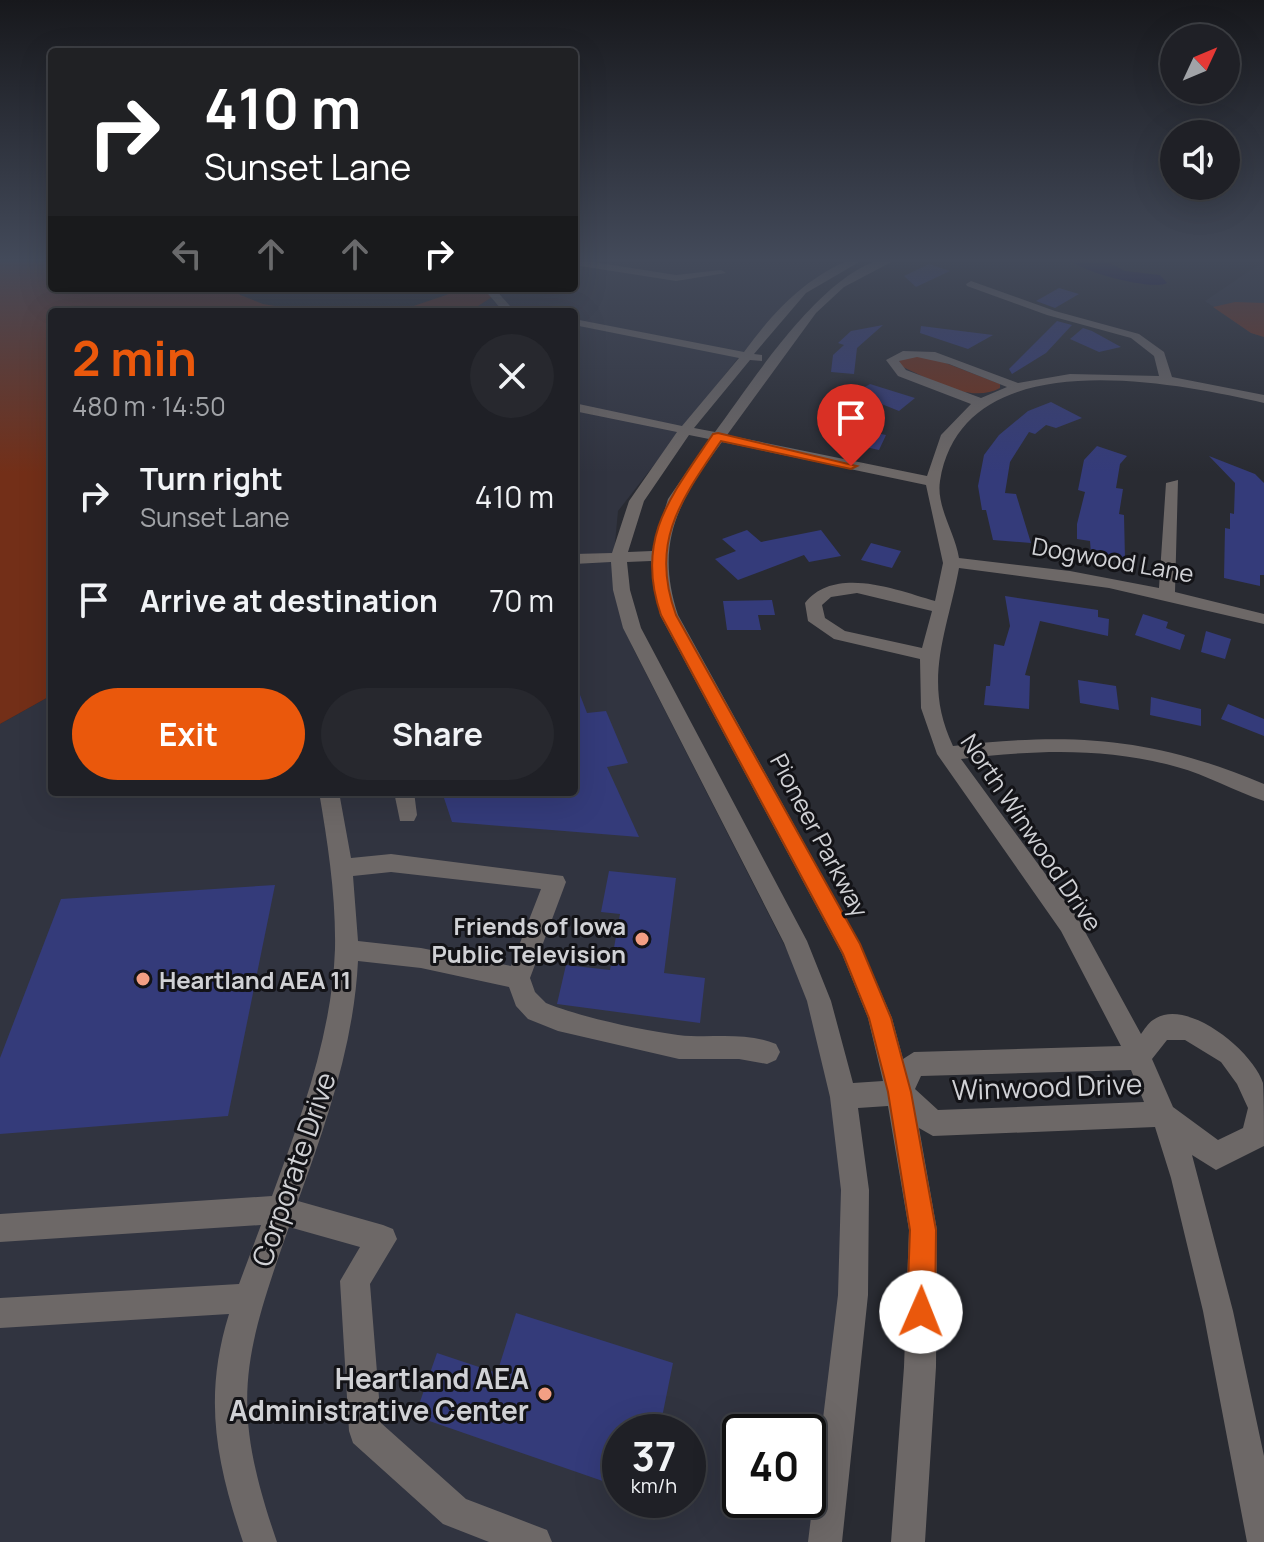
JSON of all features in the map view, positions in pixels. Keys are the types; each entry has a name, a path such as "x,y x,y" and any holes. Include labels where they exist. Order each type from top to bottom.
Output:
{"street":[{"path":"615,330 774,362"},
{"path":"769,330 639,497 625,530 620,559 621,592 632,628 795,941 819,1001 843,1097 855,1190 853,1295 825,1542"},
{"name":"Pioneer Parkway","path":"799,330 718,437 671,506 657,556 659,588 669,615 852,951 880,1018 899,1092 923,1230 920,1367 908,1542"},
{"path":"1113,330 1135,336 1160,355 1166,380"},
{"path":"981,403 902,373 892,360 903,353 924,353 1018,387"},
{"name":"North Winwood Drive","path":"1264,399 1166,380 1078,376 1018,387 981,403 953,431 940,456 933,482 937,515 951,562 925,674 928,699 947,754 965,785 1001,827 1070,926 1138,1058 1176,1149 1224,1328 1264,1542"},
{"path":"578,408 933,482"},
{"path":"1167,592 1173,483"},
{"path":"578,559 657,556"},
{"name":"Dogwood Lane","path":"951,562 1025,568 1167,592 1264,619"},
{"path":"927,655 840,635 817,621 813,603 829,591 852,588 942,608"},
{"path":"947,754 1051,742 1112,745 1176,758 1264,793"},
{"name":"Corporate Drive","path":"260,1542 237,1473 229,1405 234,1355 249,1298 330,1058 348,950 343,868 330,796"},
{"path":"405,796 407,815"},
{"path":"343,868 391,863 555,882 518,978 525,998 537,1011 558,1020 679,1047 739,1047 767,1052"},
{"path":"348,950 421,958 518,978"},
{"path":"1138,1058 1161,1028 1189,1028 1230,1054 1246,1075 1261,1108 1255,1136 1216,1156 1161,1114"},
{"name":"Winwood Drive","path":"1138,1058 914,1064 899,1092 933,1123 1161,1114"},
{"path":"843,1097 899,1092"},
{"path":"0,1228 280,1210 383,1239 355,1281 365,1431 455,1512 535,1542"},
{"path":"0,1313 249,1298"}],"shaded area":[{"path":"0,330 48,330 48,697 0,724"},
{"path":"578,330 769,330 748,355 741,354 618,511 612,575 632,646 796,968 826,1055 844,1198 839,1306 826,1414 722,1414 722,1518 813,1518 810,1542 0,1542 0,724 48,697 48,796 578,796"},
{"path":"1247,330 1264,330 1264,337"},
{"path":"1247,330 1264,330 1264,337"},
{"path":"901,357 930,357 1000,384 1000,388 977,393 938,384 903,367 899,363"}],"building":[{"path":"877,330 857,348 854,374 831,372 833,355 844,345 838,343 851,331"},
{"path":"920,330 953,330 993,335 968,349 920,333"},
{"path":"1048,330 1067,330 1046,353 1012,374 1009,369"},
{"path":"1081,330 1089,330 1121,347 1099,352 1070,339"},
{"path":"870,384 915,398 899,411 854,393"},
{"path":"1051,402 1082,418 1056,428 1046,425 1035,434 1029,432 1010,462 1005,493 1016,494 1031,543 993,540 986,510 982,510 978,486 984,455 999,435 1028,411"},
{"path":"842,426 886,435 879,450 834,440"},
{"path":"1097,446 1127,456 1120,464 1116,488 1123,489 1119,514 1124,515 1125,559 1091,554 1090,541 1077,539 1077,524 1085,492 1078,490 1084,460"},
{"path":"1209,456 1255,474 1264,483 1264,575 1260,575 1260,586 1224,578 1225,528 1230,529 1230,513 1234,514 1235,483"},
{"path":"747,530 761,542 821,530 841,556 809,562 804,555 738,580 715,559 736,551 722,539"},
{"path":"871,543 901,551 892,568 861,560"},
{"path":"1005,596 1098,610 1098,617 1109,619 1108,636 1040,621 1025,675 1030,676 1029,709 984,705 986,686 990,686 994,644 1004,646 1010,626"},
{"path":"772,600 775,615 758,615 761,630 727,630 723,601"},
{"path":"1143,614 1168,622 1166,628 1185,635 1180,650 1135,635"},
{"path":"1206,631 1231,639 1225,659 1201,652"},
{"path":"1078,680 1116,686 1119,710 1080,703"},
{"path":"578,690 587,713 606,711 628,763 607,767 639,837 452,822 443,796 578,796"},
{"path":"1151,697 1201,709 1201,726 1150,715"},
{"path":"1228,704 1264,719 1264,736 1221,719"},
{"name":"Friends of Iowa Public Television","path":"609,871 676,878 664,973 705,978 700,1023 557,1004 566,965 610,970 620,914 601,912"},
{"name":"Heartland AEA 11","path":"275,885 228,1116 0,1134 0,1058 61,899"},
{"name":"Heartland AEA Administrative Center","path":"516,1313 673,1363 663,1414 602,1414 602,1481 415,1416 437,1353 497,1373"}],"place":[{"name":"Friends of Iowa Public Television","path":"642,939"},
{"name":"Heartland AEA 11","path":"143,979"},
{"name":"Heartland AEA Administrative Center","path":"545,1394"}],"route":[{"path":"851,466 718,437 671,506 657,556 659,588 669,615 852,951 880,1018 899,1092 923,1230 921,1312"}]}
